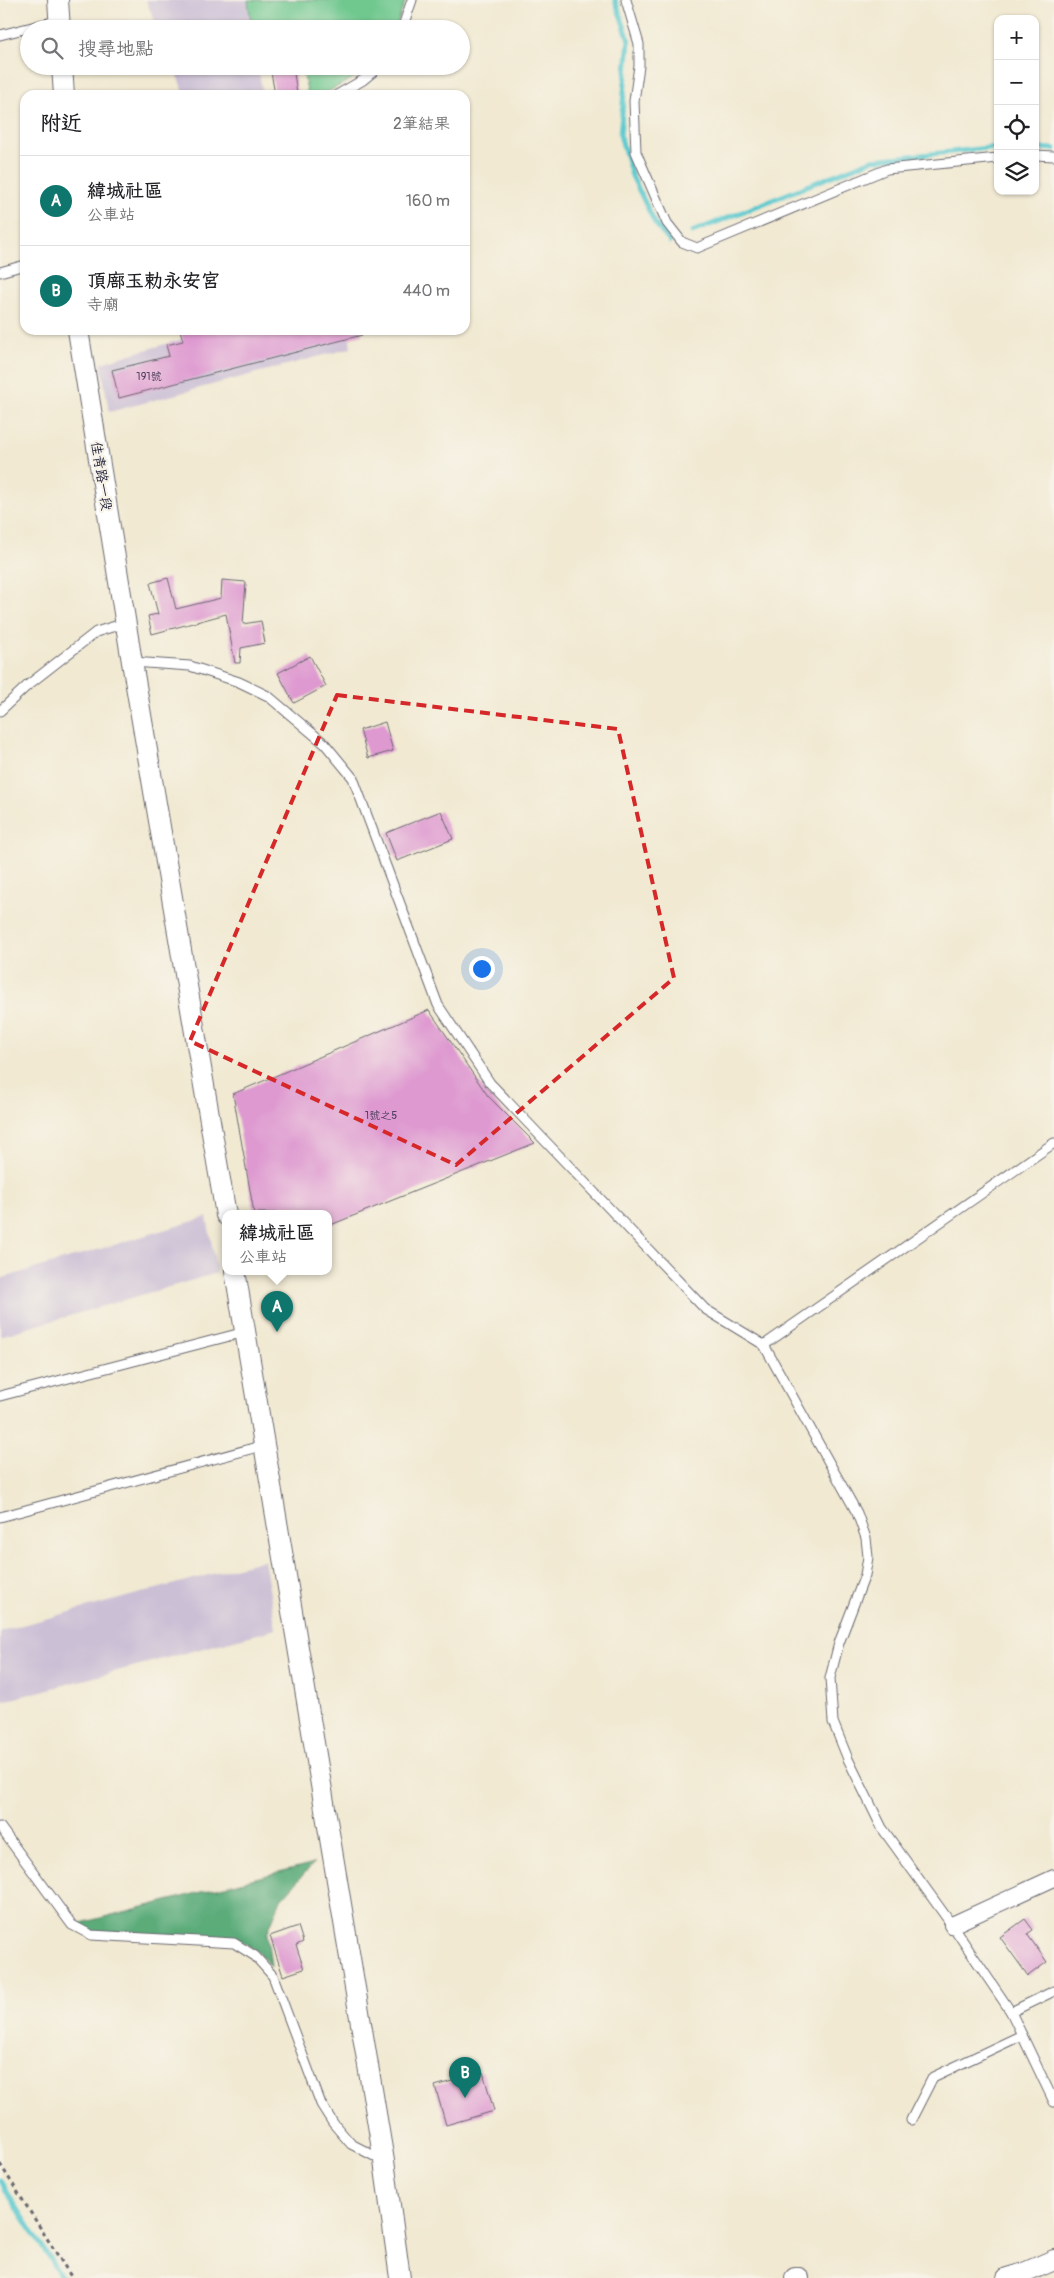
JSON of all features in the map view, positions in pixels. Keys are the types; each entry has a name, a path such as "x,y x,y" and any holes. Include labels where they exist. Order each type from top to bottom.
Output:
{"street":[{"path":"63,75 64,90"},
{"name":"佳青路一段","path":"79,335 125,623 225,1210"},
{"path":"236,1275 384,2161 400,2278"},
{"path":"952,1925 1054,1878"},
{"path":"1007,2278 1054,2260"}],"lane":[{"path":"405,20 412,0"},
{"path":"626,0 639,44 640,66 634,101 636,152 667,223 682,242 697,248 888,169 994,158"},
{"path":"47,20 60,16"},
{"path":"0,35 20,29"},
{"path":"345,90 368,75"},
{"path":"1039,155 1054,156"},
{"path":"0,272 20,266"},
{"path":"0,711 28,684 96,632 125,623"},
{"path":"132,662 190,666 239,682 268,696 325,744 352,778 438,1005 490,1083 705,1309 764,1345 857,1513 866,1538 868,1557 865,1575 839,1644 830,1678 833,1722 848,1759 882,1828 952,1925 1011,2012 1054,2102"},
{"path":"764,1345 1054,1142"},
{"path":"0,1396 246,1332"},
{"path":"0,1517 265,1445"},
{"path":"0,1826 72,1925 91,1935 234,1943 255,1956 273,1976 321,2104 333,2123 351,2144 384,2161"},
{"path":"1011,2012 1054,1991"},
{"path":"911,2120 933,2077 1022,2035"}],"path":[{"path":"0,2164 72,2278"}],"highlighted area":[{"path":"337,695 618,729 674,978 456,1165 190,1041"}],"shaded area":[{"path":"146,0 248,0 251,20 154,20"},
{"path":"177,75 260,75 262,90 183,90"},
{"path":"196,335 350,335 351,348 109,412 101,363"},
{"path":"207,1217 217,1273 0,1336 0,1279"},
{"path":"264,1560 276,1629 0,1702 0,1631"}],"green space":[{"path":"248,0 406,0 398,20 251,20"},
{"path":"304,75 359,75 331,90 307,90"},
{"path":"314,1863 281,1899 267,1934 271,1967 258,1952 237,1938 92,1932 77,1924"}],"building":[{"path":"272,75 294,75 296,90 274,90"},
{"path":"181,335 362,335 119,398 112,370 169,356 166,345 183,341"},
{"path":"168,578 176,609 221,598 222,580 246,582 243,624 261,621 265,643 241,648 240,663 235,663 226,614 152,634 148,616 158,614 150,583"},
{"path":"310,656 326,686 294,703 278,673"},
{"path":"385,722 393,751 368,758 360,730"},
{"path":"441,811 453,839 397,861 386,833"},
{"path":"429,1010 488,1096 535,1143 332,1224 332,1210 253,1210 233,1094"},
{"path":"1025,1919 1033,1930 1027,1934 1047,1962 1028,1976 1000,1937"},
{"path":"298,1926 303,1942 296,1945 304,1969 283,1976 270,1936"},
{"path":"483,2072 494,2111 446,2125 435,2086"}],"waterway":[{"path":"615,0 629,40 620,135 632,176 655,223 670,242"},
{"path":"692,232 872,160 994,147"},
{"path":"1039,148 1054,149"},
{"path":"0,2181 62,2278"}],"place":[{"name":"緯城社區","path":"277,1332"},
{"name":"頂廍玉勅永安宮","path":"465,2098"}]}
